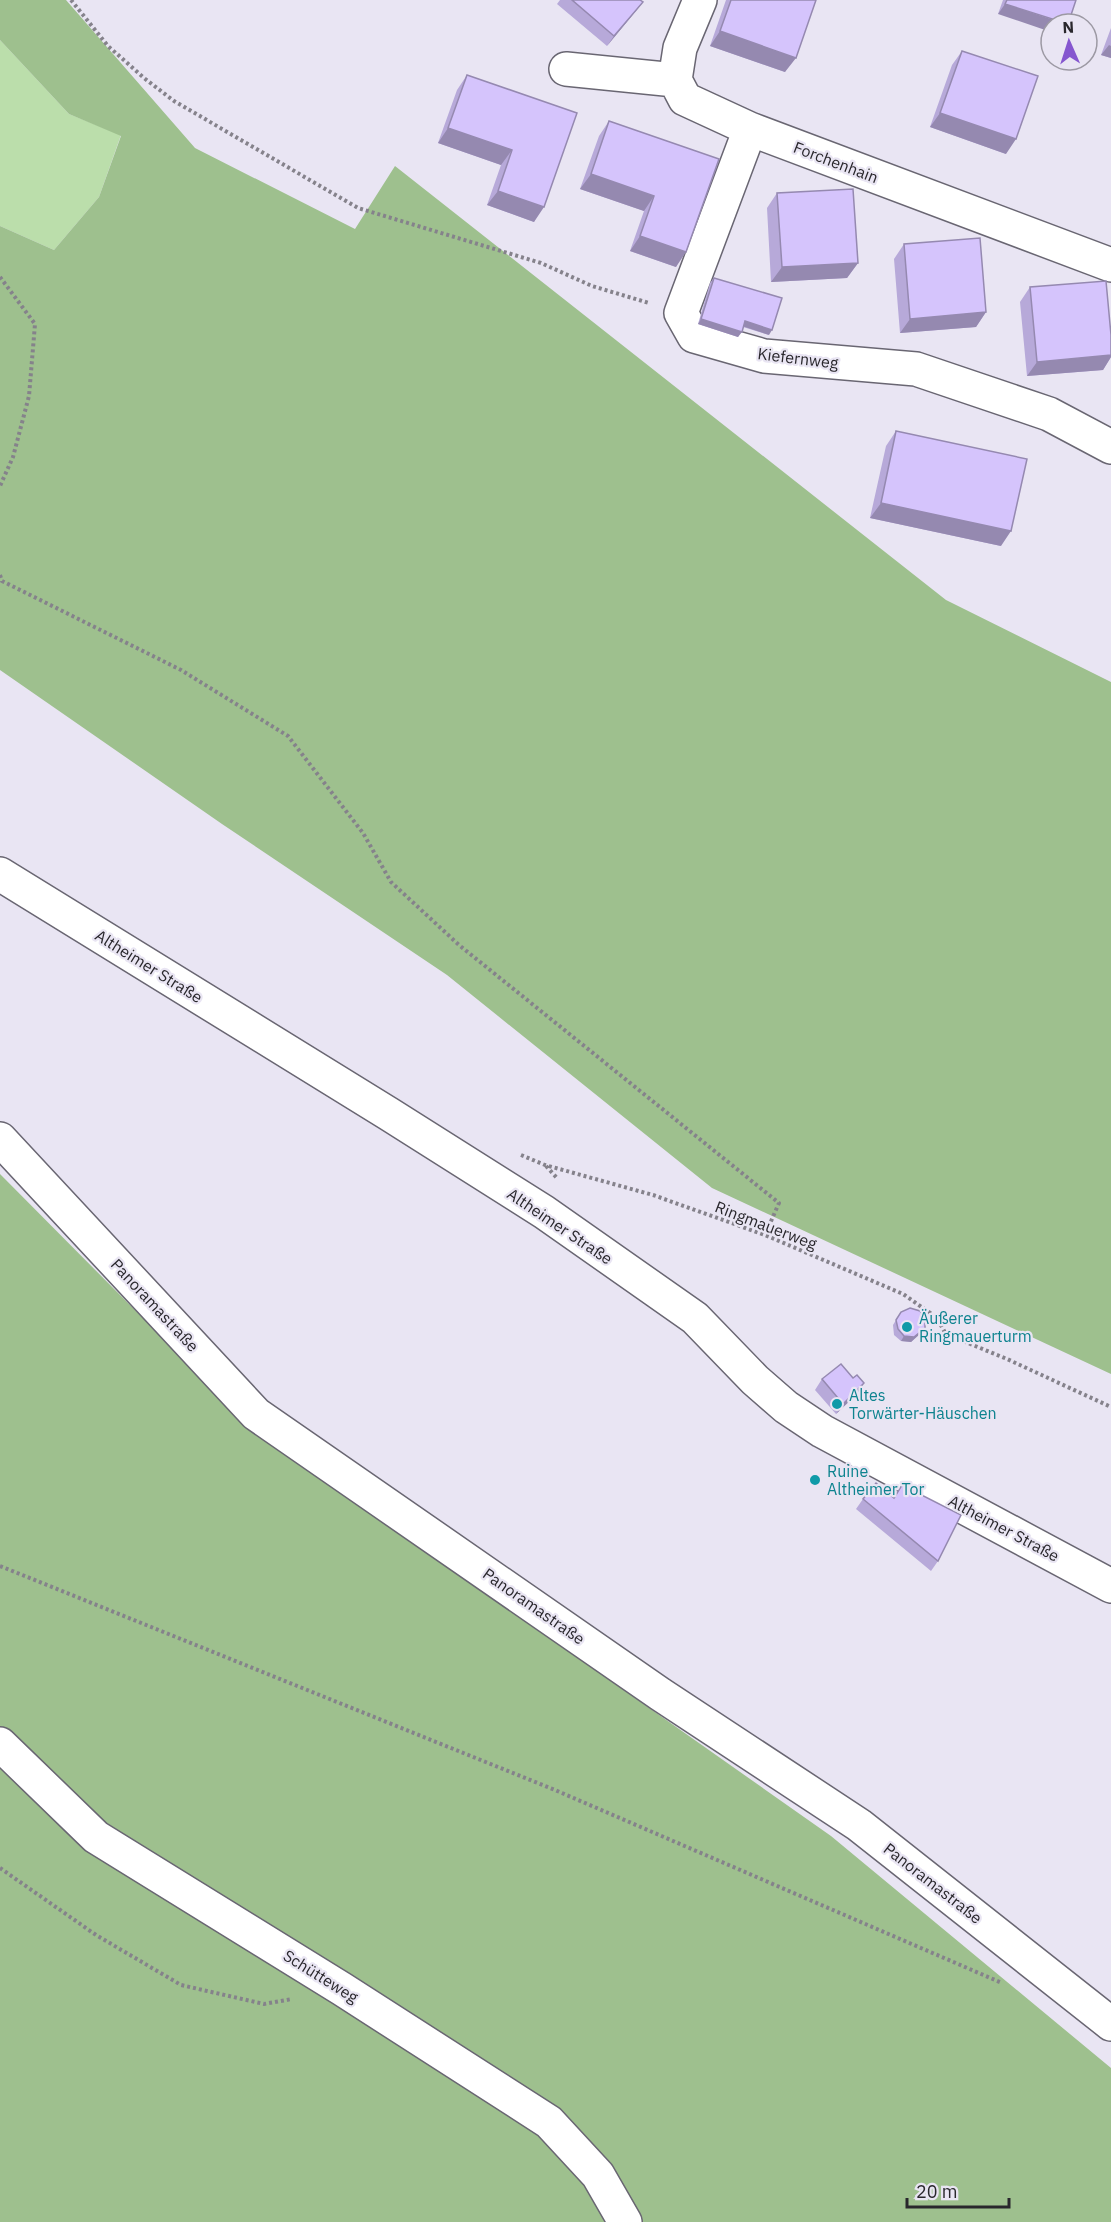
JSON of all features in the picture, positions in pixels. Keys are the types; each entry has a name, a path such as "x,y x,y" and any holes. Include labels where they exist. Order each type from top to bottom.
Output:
{"street":[{"path":"566,69 675,80 680,48 700,0"},
{"name":"Forchenhain","path":"675,80 685,99 750,129 1111,265"},
{"path":"681,313 750,129"},
{"name":"Kiefernweg","path":"681,313 694,336 764,356 916,369 1049,414 1111,447"},
{"name":"Altheimer Straße","path":"0,874 544,1212 695,1318 755,1380 786,1407 822,1431 1111,1586"},
{"name":"Panoramastraße","path":"0,1139 256,1414 660,1694 859,1825 1111,2024"},
{"name":"Schütteweg","path":"0,1744 96,1837 342,1989 549,2122 598,2175 625,2222"}],"path":[{"path":"71,0 108,46 174,101 358,208 541,264 592,286 681,313"},
{"path":"0,277 35,324 29,396 14,457 0,486"},
{"path":"0,575 2,581 180,670 288,736 363,833 391,882 459,945 778,1203 765,1235"},
{"name":"Ringmauerweg","path":"513,1151 545,1165 653,1195 765,1235 903,1294 936,1317 946,1334 1007,1359 1111,1407"},
{"path":"0,1566 555,1790 1013,1988"},
{"path":"0,1868 96,1935 181,1985 264,2004 342,1989"}],"green space":[{"path":"0,0 66,0 195,148 355,229 395,166 946,600 1111,682 1111,1374 712,1188 447,975 222,824 0,670 0,226 54,250 99,197 121,136 69,114 0,40"},
{"path":"0,40 69,114 121,135 99,197 54,250 0,226"},
{"path":"0,1174 253,1429 831,1836 1111,2068 1111,2222 0,2222"}],"building":[{"path":"572,0 640,0 643,2 614,36"},
{"path":"731,0 816,0 796,58 720,31"},
{"path":"1007,0 1076,0 1072,12 1039,12 1039,15 1005,4"},
{"path":"962,51 1038,76 1016,139 940,113"},
{"path":"467,75 577,113 544,207 498,191 512,150 448,128"},
{"path":"609,121 719,159 686,252 640,236 654,196 591,174"},
{"path":"853,189 858,263 782,267 777,193"},
{"path":"980,238 986,312 910,319 904,244"},
{"path":"714,278 782,298 772,330 745,321 742,332 701,319"},
{"path":"1106,281 1111,355 1037,362 1030,287"},
{"path":"896,431 1027,459 1011,531 881,503"},
{"name":"Äußerer Ringmauerturm","path":"910,1308 920,1311 925,1318 925,1328 914,1337 904,1336 898,1329 896,1320 901,1312"},
{"path":"841,1364 853,1378 857,1375 864,1383 843,1404 822,1379"},
{"path":"876,1483 894,1498 902,1485 961,1515 938,1561 863,1499"}],"place":[{"name":"Äußerer Ringmauerturm","path":"907,1327"},
{"name":"Altes Torwärter-Häuschen","path":"837,1404"},
{"name":"Ruine Altheimer Tor","path":"815,1480"}]}
